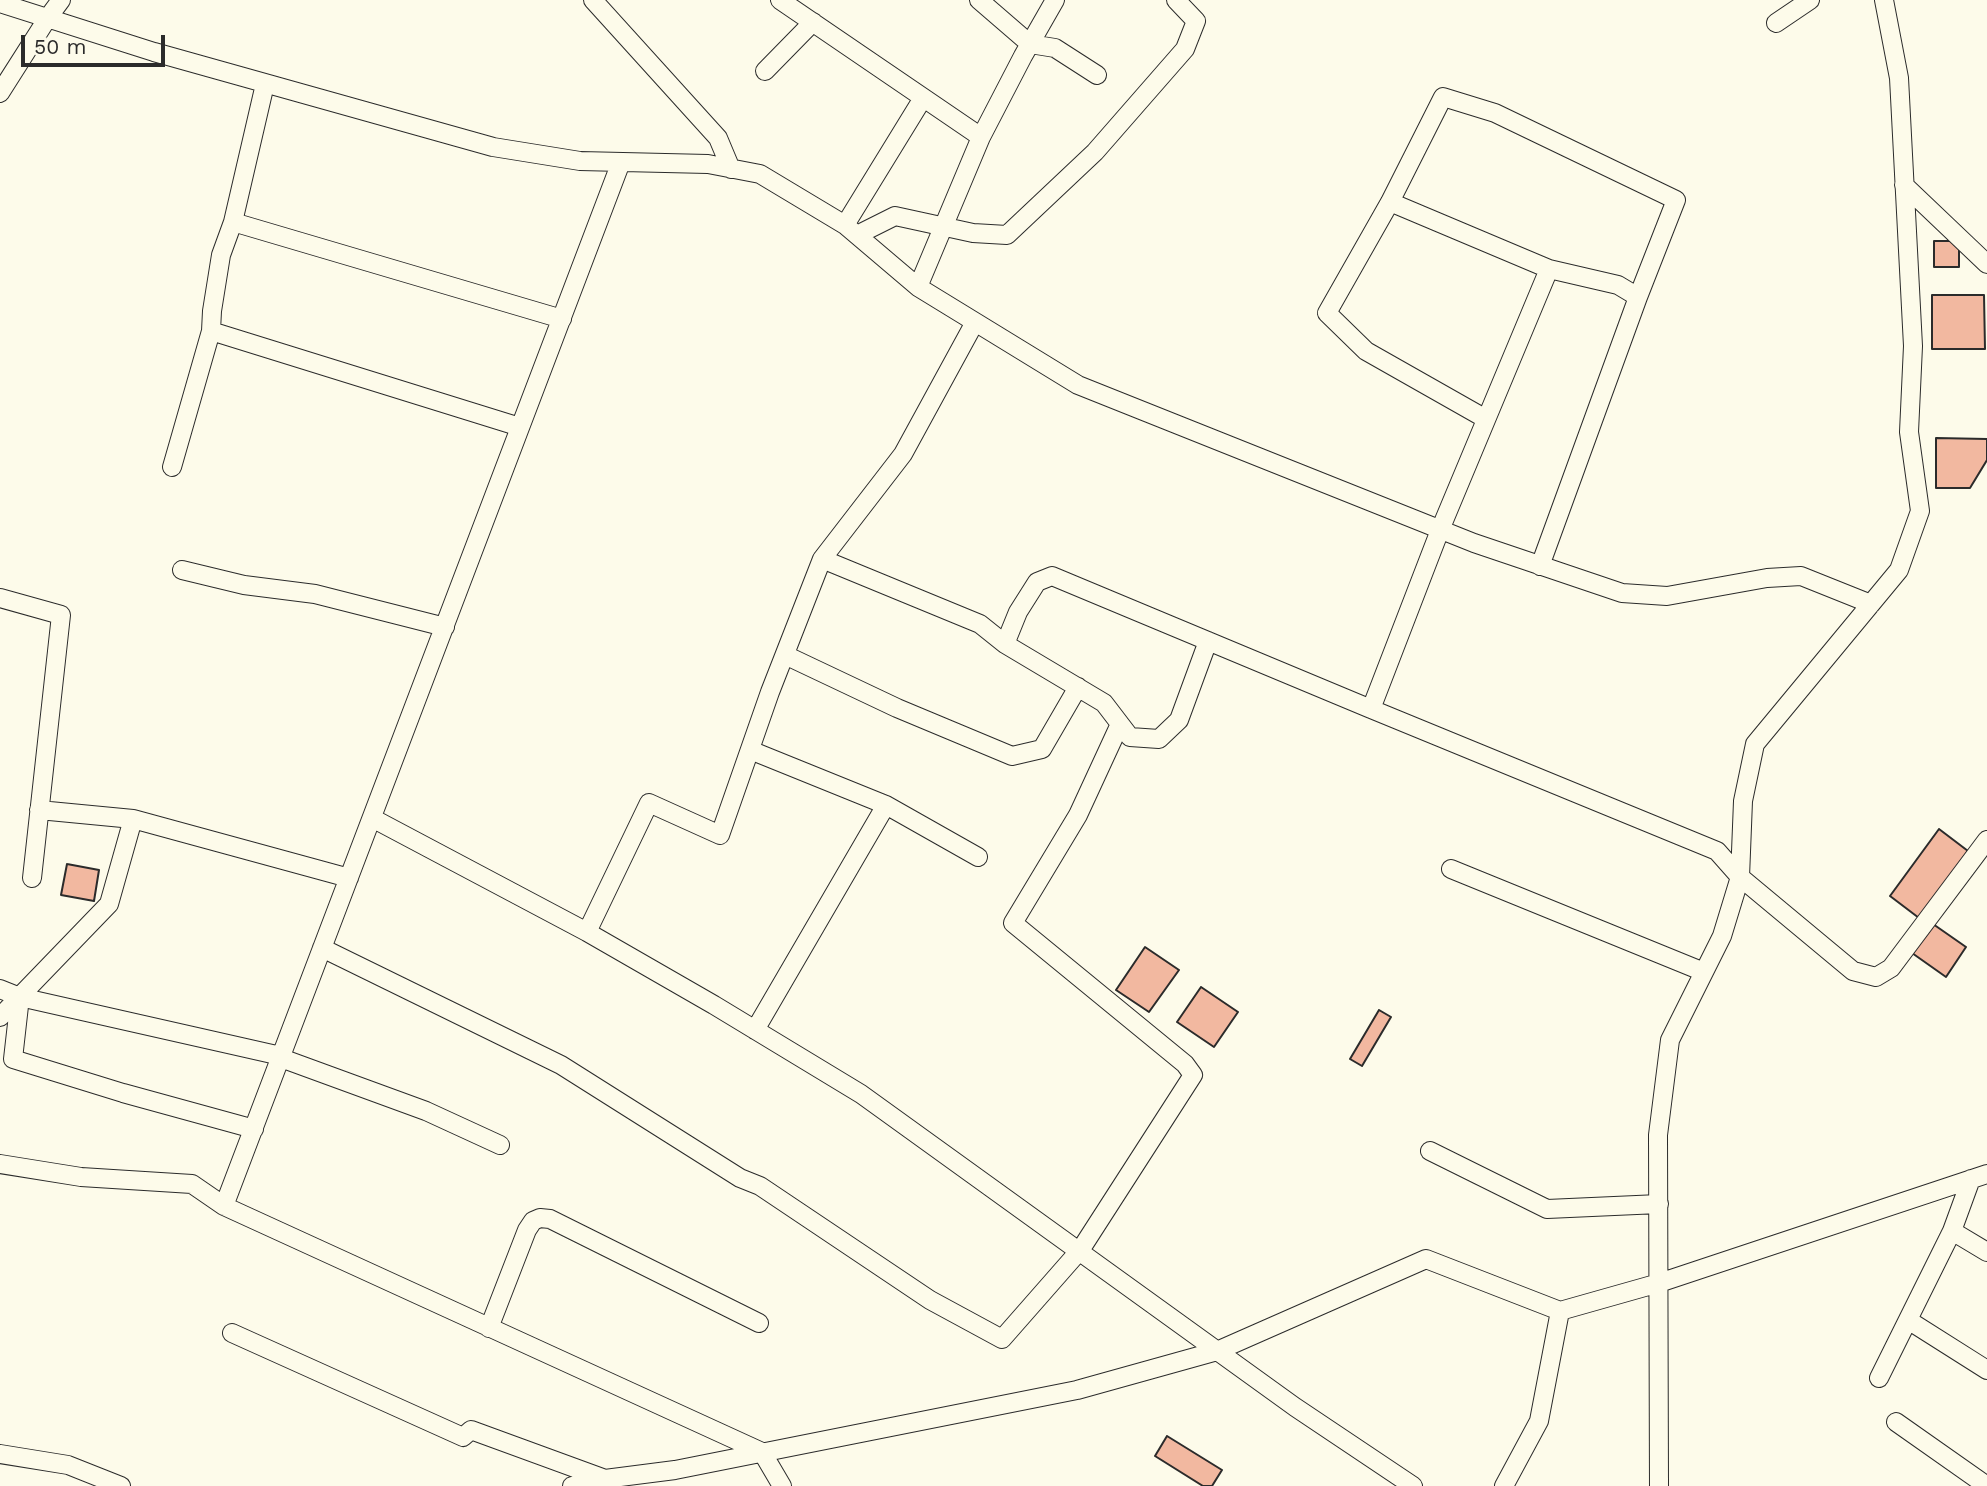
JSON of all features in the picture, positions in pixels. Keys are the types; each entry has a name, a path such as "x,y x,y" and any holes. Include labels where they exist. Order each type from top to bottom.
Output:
{"street":[{"path":"0,93 61,0"},
{"path":"593,0 718,138 731,169"},
{"path":"780,0 981,137"},
{"path":"979,0 1030,44 1055,48 1097,75"},
{"path":"918,287 981,137 1055,0"},
{"path":"851,230 895,216 943,228 1007,235 1095,152 1185,49 1196,21 1176,0"},
{"path":"1776,23 1810,0"},
{"path":"1659,1486 1658,1135 1670,1040 1722,936 1740,877 1743,801 1755,744 1899,570 1920,511 1909,432 1913,346 1899,78 1884,0"},
{"path":"0,3 153,52 492,147 580,161 708,164 760,174 851,230 918,287 1078,385 1440,530 1622,593 1667,596 1768,578 1801,576 1871,604"},
{"path":"765,71 813,22"},
{"path":"172,467 211,331 221,256 233,222 265,83"},
{"path":"1486,419 1366,351 1327,313 1390,202 1443,97 1495,113 1676,200 1540,566"},
{"path":"851,230 923,98"},
{"path":"225,1206 621,162"},
{"path":"1904,185 1987,264"},
{"path":"1390,202 1549,269 1618,285 1638,297"},
{"path":"233,222 562,319"},
{"path":"1371,709 1440,530 1549,269"},
{"path":"587,932 649,803 720,835 822,559 904,454 975,323"},
{"path":"211,331 520,428"},
{"path":"822,559 980,624 1005,645 1104,703 1130,737 1159,739 1179,720 1208,641"},
{"path":"182,570 244,585 315,594 444,627"},
{"path":"1005,645 1018,611 1037,582 1052,576 1717,851 1740,877 1853,971 1876,977 1891,968 1987,840"},
{"path":"0,598 61,615 32,878"},
{"path":"785,655 897,708 1012,756 1042,749 1078,687"},
{"path":"323,948 561,1065 740,1178 760,1186 930,1300 1002,1339 1079,1251 1193,1074 1185,1064 1013,923 1077,815 1120,724"},
{"path":"750,750 886,805 978,857"},
{"path":"755,1030 886,805"},
{"path":"39,810 133,819 349,878"},
{"path":"372,818 587,932 861,1094 1295,1407 1413,1486"},
{"path":"0,1017 109,904 133,819"},
{"path":"1451,869 1704,972"},
{"path":"0,989 20,997 281,1057 426,1111 500,1145"},
{"path":"20,997 13,1059 254,1129"},
{"path":"1430,1151 1547,1209 1659,1204"},
{"path":"0,1164 81,1177 192,1184 225,1206 762,1452 782,1486"},
{"path":"1879,1378 1979,1176"},
{"path":"572,1486 605,1479 677,1478 762,1452 1077,1390 1217,1351 1426,1259 1560,1311 1658,1283 1979,1176"},
{"path":"489,1328 527,1230 533,1221 540,1218 550,1219 759,1323"},
{"path":"1952,1231 1987,1252"},
{"path":"1504,1486 1539,1421 1560,1311"},
{"path":"1908,1320 1987,1370"},
{"path":"232,1333 463,1437 471,1430 605,1479"},
{"path":"1896,1422 1987,1486"},
{"path":"0,1454 68,1465 121,1486"}],"building":[{"path":"1934,241 1959,241 1959,267 1934,267"},
{"path":"1932,295 1984,295 1985,349 1932,349"},
{"path":"1936,438 1987,439 1987,460 1970,488 1936,488"},
{"path":"1939,829 1968,851 1919,918 1890,896"},
{"path":"67,864 99,870 94,901 61,895"},
{"path":"1933,924 1966,947 1946,977 1912,953"},
{"path":"1145,947 1179,970 1149,1012 1116,990"},
{"path":"1201,987 1238,1012 1214,1047 1177,1022"},
{"path":"1379,1010 1391,1017 1362,1066 1350,1059"},
{"path":"1167,1436 1222,1470 1212,1486 1203,1486 1155,1456"}]}
